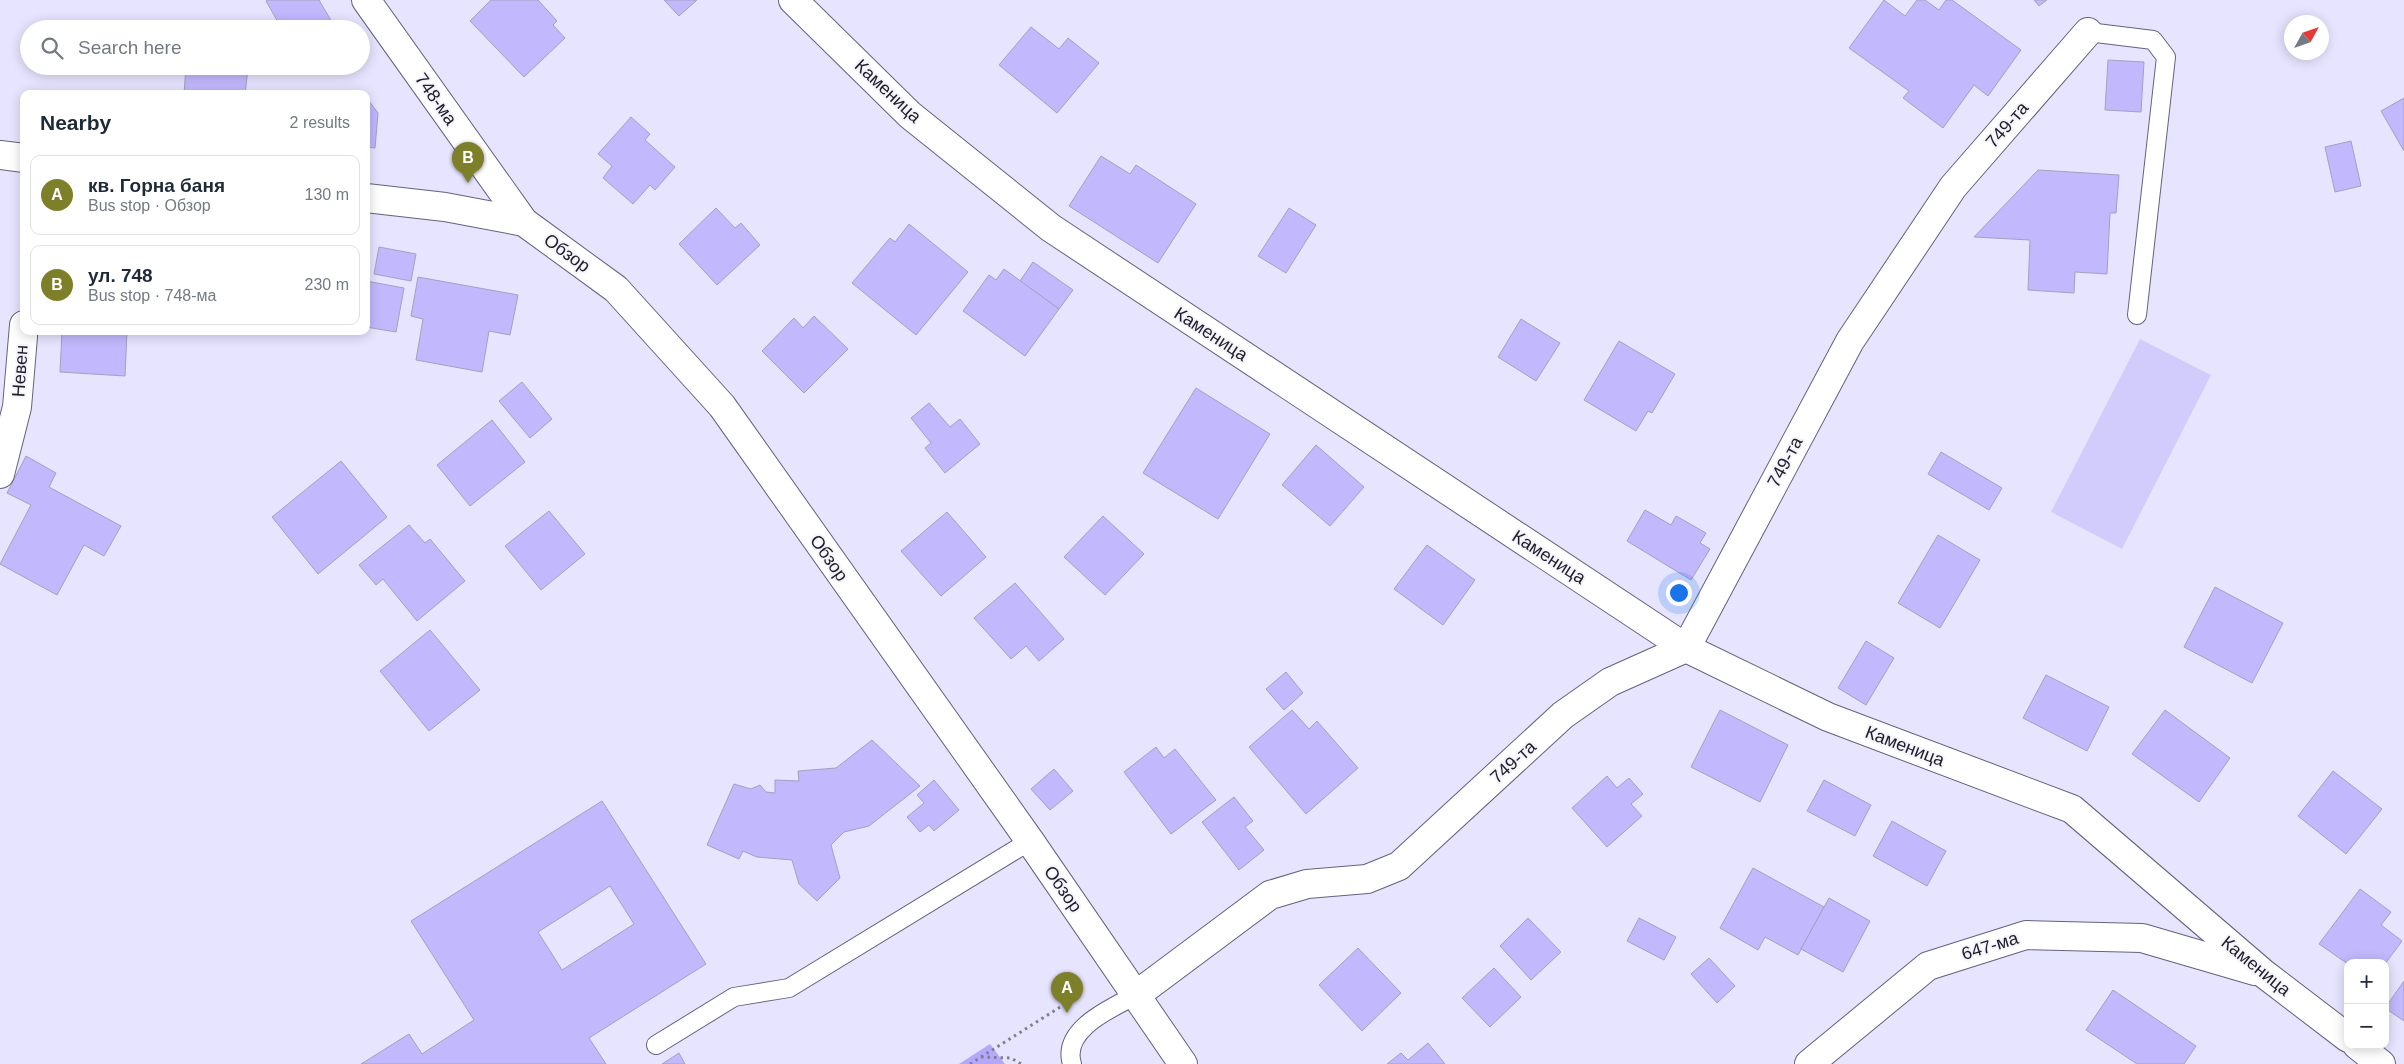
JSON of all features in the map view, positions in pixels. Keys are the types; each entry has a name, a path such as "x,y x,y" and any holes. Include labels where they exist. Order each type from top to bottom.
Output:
{"street":[{"name":"748-ма","path":"366,0 524,222"},
{"name":"Каменица","path":"793,0 910,115 1051,228 1686,648 1828,717 2072,810 2263,973 2344,1035"},
{"name":"749-та","path":"1136,995 1270,895 1307,884 1368,879 1399,866 1563,715 1610,682 1686,648 1850,341 1953,187 2088,32"},
{"path":"0,155 20,158"},
{"name":"Обзор","path":"370,198 445,207 524,222 616,289 722,406 1030,841 1183,1064"},
{"name":"Невен","path":"0,474 18,407 23,335"},
{"name":"647-ма","path":"1809,1064 1928,966 2026,935 2142,938 2263,973"},
{"path":"2362,1049 2381,1064"}],"lane":[{"name":"749-та","path":"2088,32 2153,40 2166,57 2137,315"},
{"path":"656,1045 734,997 789,988 1030,841"},
{"path":"1072,1064 1070,1048 1081,1031 1101,1014 1136,995"}],"path":[{"path":"970,1064 1070,1001"},
{"path":"980,1058 1011,1058 1021,1064"}],"shaded area":[{"path":"2140,339 2211,375 2122,549 2051,512"},
{"path":"990,1044 1005,1064 959,1064"}],"building":[{"path":"319,0 331,20 277,20 266,1"},
{"path":"491,0 538,0 557,21 553,25 565,38 524,77 470,21"},
{"path":"664,0 697,0 679,16"},
{"path":"1884,0 1905,16 1917,0 1925,0 1939,10 1946,0 1952,0 2021,50 1988,96 1974,85 1943,128 1903,98 1909,91 1849,48"},
{"path":"2034,0 2047,0 2039,6"},
{"path":"1031,27 1059,49 1068,38 1099,63 1057,113 999,65"},
{"path":"2108,60 2144,62 2141,112 2105,110"},
{"path":"185,75 247,75 245,90 184,90"},
{"path":"2404,98 2404,151 2381,111"},
{"path":"370,102 378,113 375,148 370,147"},
{"path":"631,117 650,134 645,140 675,167 655,190 650,185 633,204 603,178 612,166 598,154"},
{"path":"2351,141 2361,186 2335,192 2325,147"},
{"path":"1101,156 1130,174 1136,165 1196,204 1158,263 1069,206"},
{"path":"2038,170 2119,175 2116,213 2110,213 2107,274 2075,272 2074,293 2028,290 2030,240 1974,237"},
{"path":"716,208 735,228 741,223 760,245 717,285 679,244"},
{"path":"1289,208 1316,225 1286,273 1258,256"},
{"path":"909,224 968,272 916,335 852,283 890,238 895,242"},
{"path":"379,247 416,254 411,281 374,274"},
{"path":"1033,262 1073,290 1059,309 1020,281"},
{"path":"1004,269 1059,309 1025,356 963,311 989,275 996,280"},
{"path":"418,277 518,295 510,335 489,331 482,372 416,360 423,319 411,316"},
{"path":"370,282 404,288 396,332 370,328"},
{"path":"814,316 848,349 804,393 762,351 794,318 803,328"},
{"path":"1521,319 1560,343 1536,381 1498,357"},
{"path":"62,335 127,335 125,376 60,372"},
{"path":"1619,341 1675,374 1652,413 1648,411 1636,431 1584,400"},
{"path":"522,382 552,419 530,438 499,401"},
{"path":"1196,388 1270,434 1218,519 1143,473"},
{"path":"929,403 950,427 960,419 980,444 945,473 925,448 931,443 911,418"},
{"path":"492,420 525,462 470,506 437,465"},
{"path":"1316,445 1364,487 1330,526 1282,485"},
{"path":"1941,452 2002,488 1989,510 1928,474"},
{"path":"26,456 56,473 49,487 121,526 104,556 84,545 57,595 0,564 31,505 7,493"},
{"path":"341,461 387,517 318,574 272,517"},
{"path":"1645,510 1671,525 1676,516 1706,533 1700,543 1710,549 1691,580 1627,541"},
{"path":"549,511 585,554 541,590 505,546"},
{"path":"947,512 986,557 941,596 901,551"},
{"path":"1103,516 1144,554 1105,595 1064,557"},
{"path":"409,525 425,543 430,539 465,581 417,621 383,579 376,585 359,565"},
{"path":"1938,535 1980,560 1940,628 1898,603"},
{"path":"1427,545 1475,580 1443,625 1394,589"},
{"path":"1015,583 1064,639 1039,661 1026,646 1011,659 974,618"},
{"path":"2215,587 2283,623 2252,683 2184,647"},
{"path":"430,630 480,690 429,731 380,671"},
{"path":"1866,641 1894,658 1866,705 1838,688"},
{"path":"1286,672 1303,693 1284,710 1266,689"},
{"path":"2046,675 2109,707 2087,751 2023,718"},
{"path":"1292,710 1309,729 1317,721 1358,768 1306,814 1249,747"},
{"path":"1720,710 1788,745 1760,802 1691,767"},
{"path":"2165,710 2230,758 2199,802 2132,754"},
{"path":"872,740 920,786 869,826 844,832 831,845 840,878 817,901 799,884 792,860 757,857 743,851 739,859 707,845 734,784 751,789 760,785 766,792 775,793 775,780 799,781 798,771 836,768"},
{"path":"1156,747 1164,758 1175,749 1216,800 1171,834 1124,772"},
{"path":"1054,769 1073,791 1050,810 1031,789"},
{"path":"2333,771 2382,809 2346,854 2298,816"},
{"path":"1607,776 1617,788 1629,778 1643,794 1631,804 1642,816 1607,847 1572,808"},
{"path":"934,780 959,810 934,831 929,825 920,832 907,817 924,803 917,795"},
{"path":"1824,780 1871,805 1855,836 1807,811"},
{"path":"1234,797 1253,821 1245,827 1264,850 1239,870 1202,822"},
{"path":"602,801 706,964 589,1038 606,1064 361,1064 409,1034 422,1054 474,1020 411,921","holes":["610,886 634,924 562,970 538,932"]},
{"path":"1892,821 1946,851 1927,886 1873,856"},
{"path":"1753,868 1824,907 1798,955 1765,937 1758,950 1720,928"},
{"path":"2360,889 2391,912 2381,925 2402,941 2389,959 2344,959 2344,961 2319,944"},
{"path":"1829,898 1870,921 1843,972 1801,949"},
{"path":"1528,918 1561,952 1531,980 1500,946"},
{"path":"1639,918 1676,937 1664,960 1627,941"},
{"path":"1358,948 1401,993 1362,1031 1319,985"},
{"path":"1709,958 1735,986 1717,1003 1691,974"},
{"path":"1494,968 1521,997 1490,1027 1462,998"},
{"path":"2404,981 2404,1021 2389,1011 2389,1002"},
{"path":"2113,990 2196,1046 2184,1064 2137,1064 2086,1030"},
{"path":"1428,1043 1445,1064 1387,1064 1401,1053 1408,1060"},
{"path":"679,1053 685,1064 662,1064"}],"place":[{"name":"ул. 748","path":"468,183"},
{"name":"кв. Горна баня","path":"1067,1013"}]}
